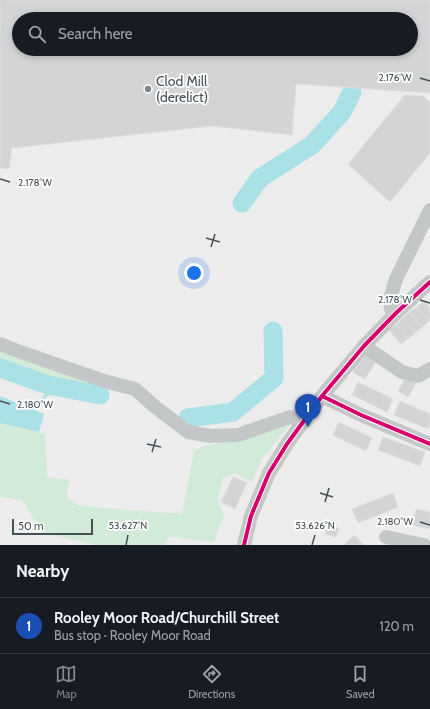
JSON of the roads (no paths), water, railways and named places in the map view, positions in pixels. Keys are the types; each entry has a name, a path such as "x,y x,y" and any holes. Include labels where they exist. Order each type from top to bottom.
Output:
{"street":[{"path":"396,313 391,309 390,299 396,279 430,210"},
{"path":"244,545 251,516 269,473 287,444 322,396 364,346 396,313 428,288"},
{"path":"0,344 104,381 135,389 154,406 188,432 210,436 238,435 290,417 304,421"},
{"path":"364,346 402,372 418,376 430,369"},
{"path":"322,396 361,416 430,444"},
{"path":"386,537 424,545"}],"water":[{"path":"0,396 44,414 39,432 0,423"}],"waterway":[{"path":"242,203 260,178 312,145 342,112 352,92"},
{"path":"188,418 233,412 274,378 273,331"},
{"path":"0,368 48,385 100,395"},
{"path":"33,409 55,386"}],"place":[{"name":"Clod Mill (derelict)","path":"148,89"},
{"name":"Rooley Moor Road/Churchill Street","path":"308,427"}]}
